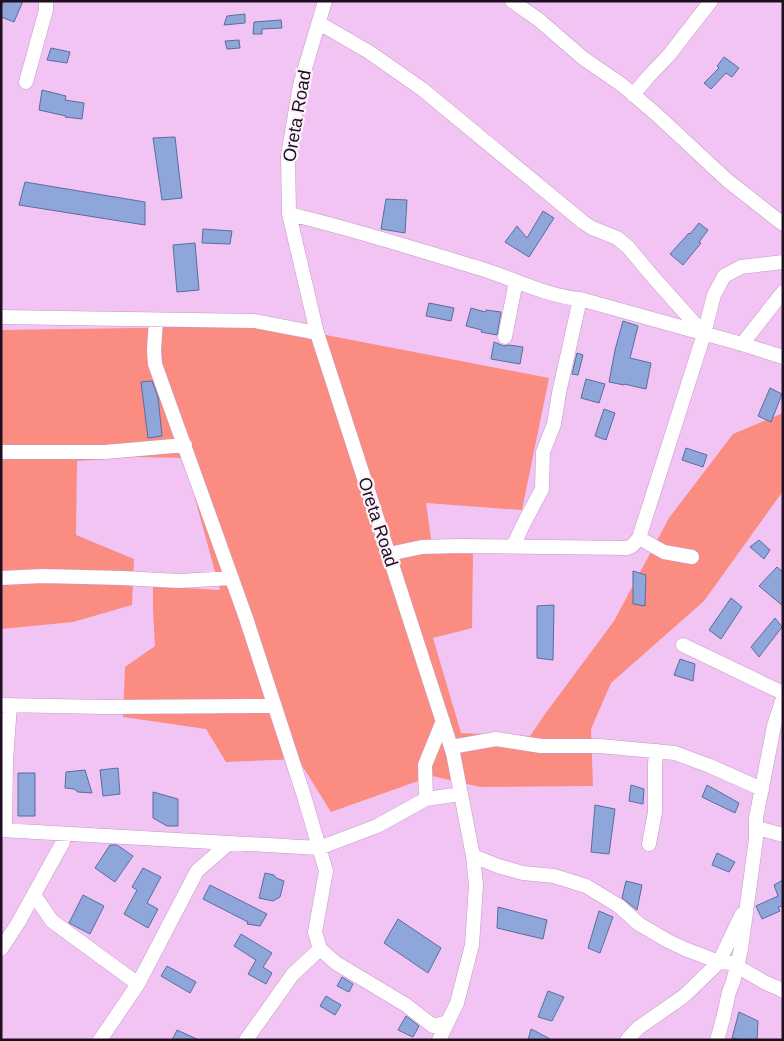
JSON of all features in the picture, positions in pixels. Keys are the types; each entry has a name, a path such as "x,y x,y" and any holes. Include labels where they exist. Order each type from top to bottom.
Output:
{"street":[{"path":"26,82 46,10 46,1"},
{"name":"Oreta Road","path":"325,1 300,84 288,156 289,214 317,332 451,747 473,856 476,885 472,945 457,1003 438,1040"},
{"path":"512,1 539,20 583,58 633,94 728,181 783,224"},
{"path":"633,94 669,55 710,1"},
{"path":"319,23 369,52 422,89 582,222 617,238 628,247 704,334"},
{"path":"289,214 482,269 544,291 580,299 783,357"},
{"path":"389,554 422,547 627,548 632,546 639,538 704,334 714,295 724,276 741,267 783,262"},
{"path":"505,337 516,281"},
{"path":"742,344 783,292"},
{"path":"513,546 542,490 543,452 554,424 580,299"},
{"path":"1,317 255,321 317,332"},
{"path":"156,320 155,364 232,578 304,796 326,871 315,932 320,949 336,963 406,1005 433,1026 448,1022"},
{"path":"1,452 105,452 185,446"},
{"path":"639,538 664,552 692,557"},
{"path":"1,578 52,576 179,581 232,578"},
{"path":"683,645 783,693"},
{"path":"717,1040 741,949 755,849 756,818 774,726 783,698"},
{"path":"275,706 123,707 6,705 3,830 319,848 376,826 426,799 461,794"},
{"path":"426,799 425,765 443,721"},
{"path":"451,747 496,739 541,746 600,746 675,753 762,789"},
{"path":"649,844 655,812 655,763 657,751"},
{"path":"757,828 783,836"},
{"path":"1,949 18,923 63,842"},
{"path":"100,1040 138,984 197,871 229,843"},
{"path":"473,856 522,873 554,876 586,886 619,906 639,924 668,941 719,962 731,963 783,991"},
{"path":"34,895 52,921 138,984"},
{"path":"627,1040 638,1028 684,996 719,962 747,902"},
{"path":"246,1040 293,974 320,949"}],"shaded area":[{"path":"279,326 549,378 522,510 426,503 433,553 473,552 472,628 433,638 461,733 530,736 614,621 669,518 733,434 783,413 783,491 704,601 611,683 591,729 593,786 480,787 432,776 331,812 298,759 226,762 206,729 123,717 125,667 155,646 153,586 220,590 184,458 136,457 77,461 76,535 134,559 132,605 73,622 1,629 1,330"}],"building":[{"path":"4,1 23,1 14,22 1,17 1,7"},
{"path":"245,14 245,23 224,25 227,16"},
{"path":"281,20 282,28 262,29 262,34 253,34 254,22"},
{"path":"239,40 240,48 227,49 225,41"},
{"path":"51,48 70,52 67,63 47,60"},
{"path":"724,57 739,68 732,77 726,73 711,89 704,83 719,68 717,66"},
{"path":"42,90 66,96 65,100 84,103 82,119 65,117 39,110"},
{"path":"175,137 182,198 162,200 153,138"},
{"path":"25,182 145,202 145,225 19,205"},
{"path":"386,199 407,200 405,233 381,229"},
{"path":"543,211 554,218 529,257 505,242 517,226 527,238"},
{"path":"699,223 708,230 699,242 701,243 683,265 670,254"},
{"path":"203,229 232,231 230,244 202,243"},
{"path":"195,243 199,290 177,292 173,245"},
{"path":"429,303 454,308 451,321 426,316"},
{"path":"471,308 485,312 486,310 501,312 497,335 481,332 482,330 466,326"},
{"path":"623,321 638,326 630,358 651,363 646,389 609,382"},
{"path":"494,342 504,346 523,347 520,364 491,359"},
{"path":"577,353 583,355 578,375 572,374"},
{"path":"586,379 605,384 599,403 581,398"},
{"path":"152,381 158,397 162,436 148,438 141,382"},
{"path":"770,388 782,394 771,422 758,416"},
{"path":"604,409 615,413 606,440 595,436"},
{"path":"686,448 707,455 703,467 682,460"},
{"path":"759,540 770,550 764,559 750,547"},
{"path":"777,567 783,572 783,606 759,586"},
{"path":"633,571 646,575 645,606 633,604"},
{"path":"731,598 742,607 721,639 709,630"},
{"path":"554,605 553,660 537,658 537,606"},
{"path":"775,618 782,627 759,657 751,647"},
{"path":"680,659 695,664 693,681 674,675"},
{"path":"118,768 120,794 103,796 100,770"},
{"path":"85,770 92,793 78,792 74,789 65,788 66,772"},
{"path":"18,773 35,773 35,816 18,816"},
{"path":"631,785 644,789 643,804 629,801"},
{"path":"707,785 739,803 735,813 702,797"},
{"path":"153,792 178,799 178,826 167,826 153,818"},
{"path":"595,805 615,809 609,854 591,852"},
{"path":"110,845 117,845 133,856 115,882 95,868"},
{"path":"717,853 735,862 729,872 712,865"},
{"path":"143,868 161,877 147,903 158,909 148,928 124,914 137,890 132,887"},
{"path":"265,873 274,875 276,878 284,881 280,897 273,901 259,898"},
{"path":"783,880 783,906 778,907 780,911 762,919 756,906 778,896 774,885"},
{"path":"626,881 642,885 637,910 622,898"},
{"path":"210,885 267,914 260,926 247,924 248,922 203,899"},
{"path":"83,895 104,906 90,934 69,923"},
{"path":"498,907 547,920 543,939 497,928"},
{"path":"599,911 613,917 600,953 588,948"},
{"path":"398,919 441,948 428,973 384,943"},
{"path":"241,934 272,953 263,967 272,973 266,984 248,974 256,960 234,946"},
{"path":"167,966 196,982 190,993 161,976"},
{"path":"342,977 353,984 349,992 337,986"},
{"path":"548,991 564,997 552,1021 538,1017"},
{"path":"326,996 341,1005 335,1015 320,1006"},
{"path":"739,1012 758,1021 757,1040 732,1038"},
{"path":"406,1016 419,1026 413,1037 398,1030"},
{"path":"531,1029 537,1032 552,1040 528,1040"},
{"path":"177,1030 199,1040 172,1040"}]}
